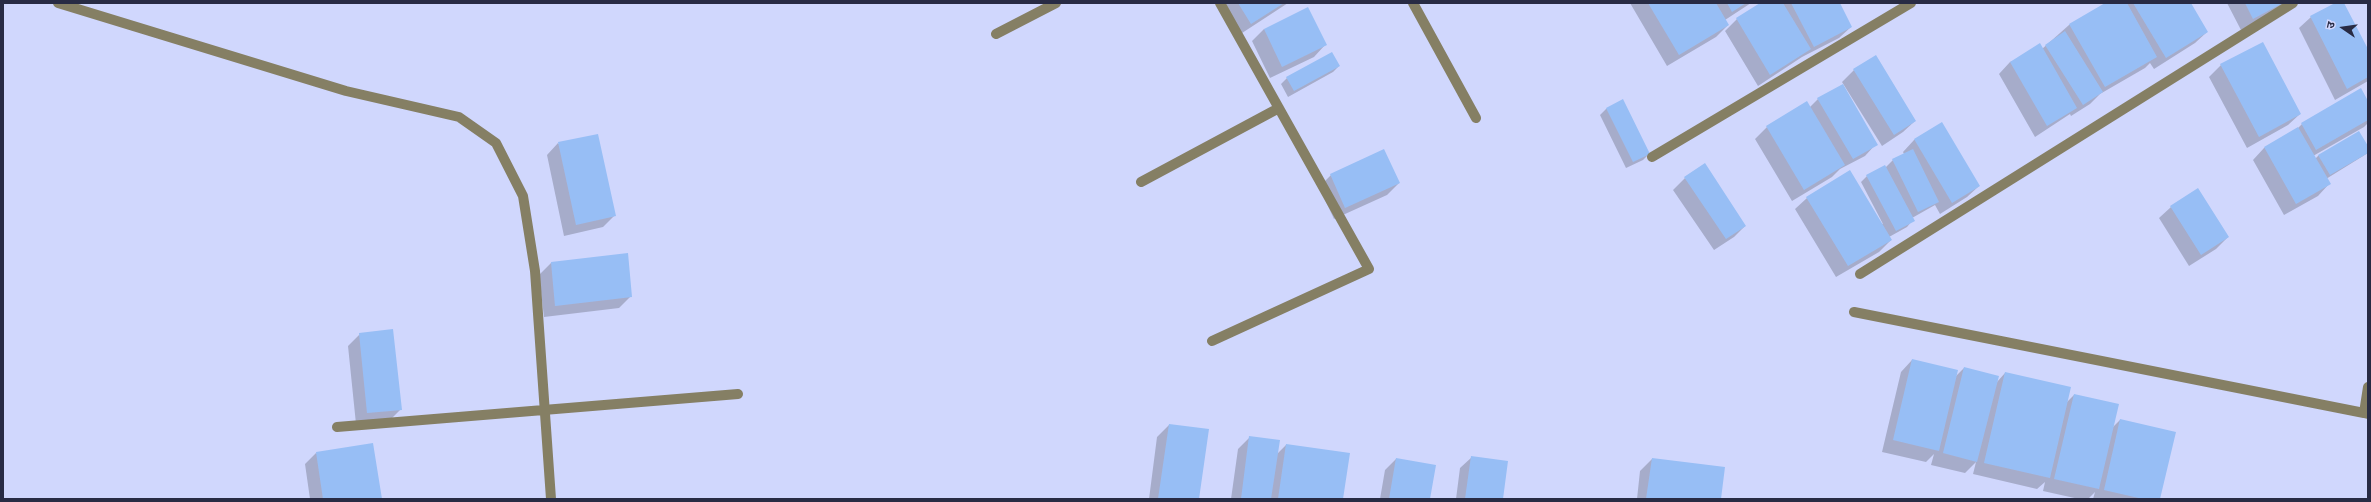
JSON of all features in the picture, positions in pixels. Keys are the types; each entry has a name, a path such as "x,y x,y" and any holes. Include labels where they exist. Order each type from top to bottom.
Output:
{"street":[{"path":"58,3 346,91 459,117 496,143 523,196 535,271 551,499"},
{"path":"996,34 1056,3"},
{"path":"1212,341 1369,269 1220,3"},
{"path":"1413,3 1476,118"},
{"path":"1652,157 1911,3"},
{"path":"1860,274 2293,3"},
{"path":"1141,182 1278,108"},
{"path":"1854,312 2366,414 2368,386"},
{"path":"337,427 738,394"}],"building":[{"path":"1238,3 1284,3 1251,24"},
{"path":"1648,3 1716,3 1729,25 1679,55"},
{"path":"1727,3 1746,3 1732,12"},
{"path":"1760,3 1783,3 1811,49 1770,75 1736,18"},
{"path":"1791,3 1840,3 1852,27 1814,47"},
{"path":"2105,3 2127,3 2157,57 2105,87 2069,24"},
{"path":"2133,3 2191,3 2208,32 2166,58"},
{"path":"2245,3 2283,3 2253,19"},
{"path":"2335,3 2344,3 2368,49 2368,77 2347,89 2310,16"},
{"path":"1308,7 1327,45 1282,67 1264,29"},
{"path":"2065,31 2103,92 2083,105 2045,45"},
{"path":"2263,42 2301,114 2259,137 2220,64"},
{"path":"2040,43 2077,108 2047,126 2010,62"},
{"path":"1332,52 1340,66 1294,91 1286,77"},
{"path":"1876,55 1916,121 1894,135 1853,69"},
{"path":"1843,84 1878,145 1853,159 1817,98"},
{"path":"2361,88 2368,101 2368,120 2316,150 2301,123"},
{"path":"1623,99 1650,154 1633,162 1606,108"},
{"path":"1807,101 1845,165 1804,190 1766,126"},
{"path":"1942,122 1980,186 1952,203 1914,139"},
{"path":"2298,127 2331,184 2296,204 2264,147"},
{"path":"2359,131 2368,146 2368,153 2330,175 2318,155"},
{"path":"598,134 616,216 576,225 558,142"},
{"path":"1384,149 1400,183 1345,208 1330,174"},
{"path":"1913,149 1939,202 1918,212 1892,159"},
{"path":"1705,163 1746,226 1726,239 1684,177"},
{"path":"1885,165 1915,221 1896,231 1866,175"},
{"path":"1850,170 1892,240 1848,266 1806,197"},
{"path":"2198,188 2229,237 2201,255 2170,206"},
{"path":"628,253 632,297 555,306 551,262"},
{"path":"393,329 402,410 367,413 359,333"},
{"path":"1912,359 1958,370 1939,451 1893,440"},
{"path":"1964,367 1999,376 1977,462 1943,453"},
{"path":"2005,372 2071,387 2050,478 1984,463"},
{"path":"2074,394 2119,404 2099,489 2054,479"},
{"path":"2120,419 2176,432 2160,499 2143,499 2104,490"},
{"path":"1169,424 1209,429 1199,499 1158,499"},
{"path":"1249,436 1280,440 1271,499 1241,499"},
{"path":"373,443 382,499 323,499 316,452"},
{"path":"1286,444 1350,453 1343,499 1278,499"},
{"path":"1471,456 1508,461 1503,499 1465,499"},
{"path":"1396,458 1436,465 1430,499 1389,499"},
{"path":"1652,458 1725,467 1721,499 1646,499"}]}
